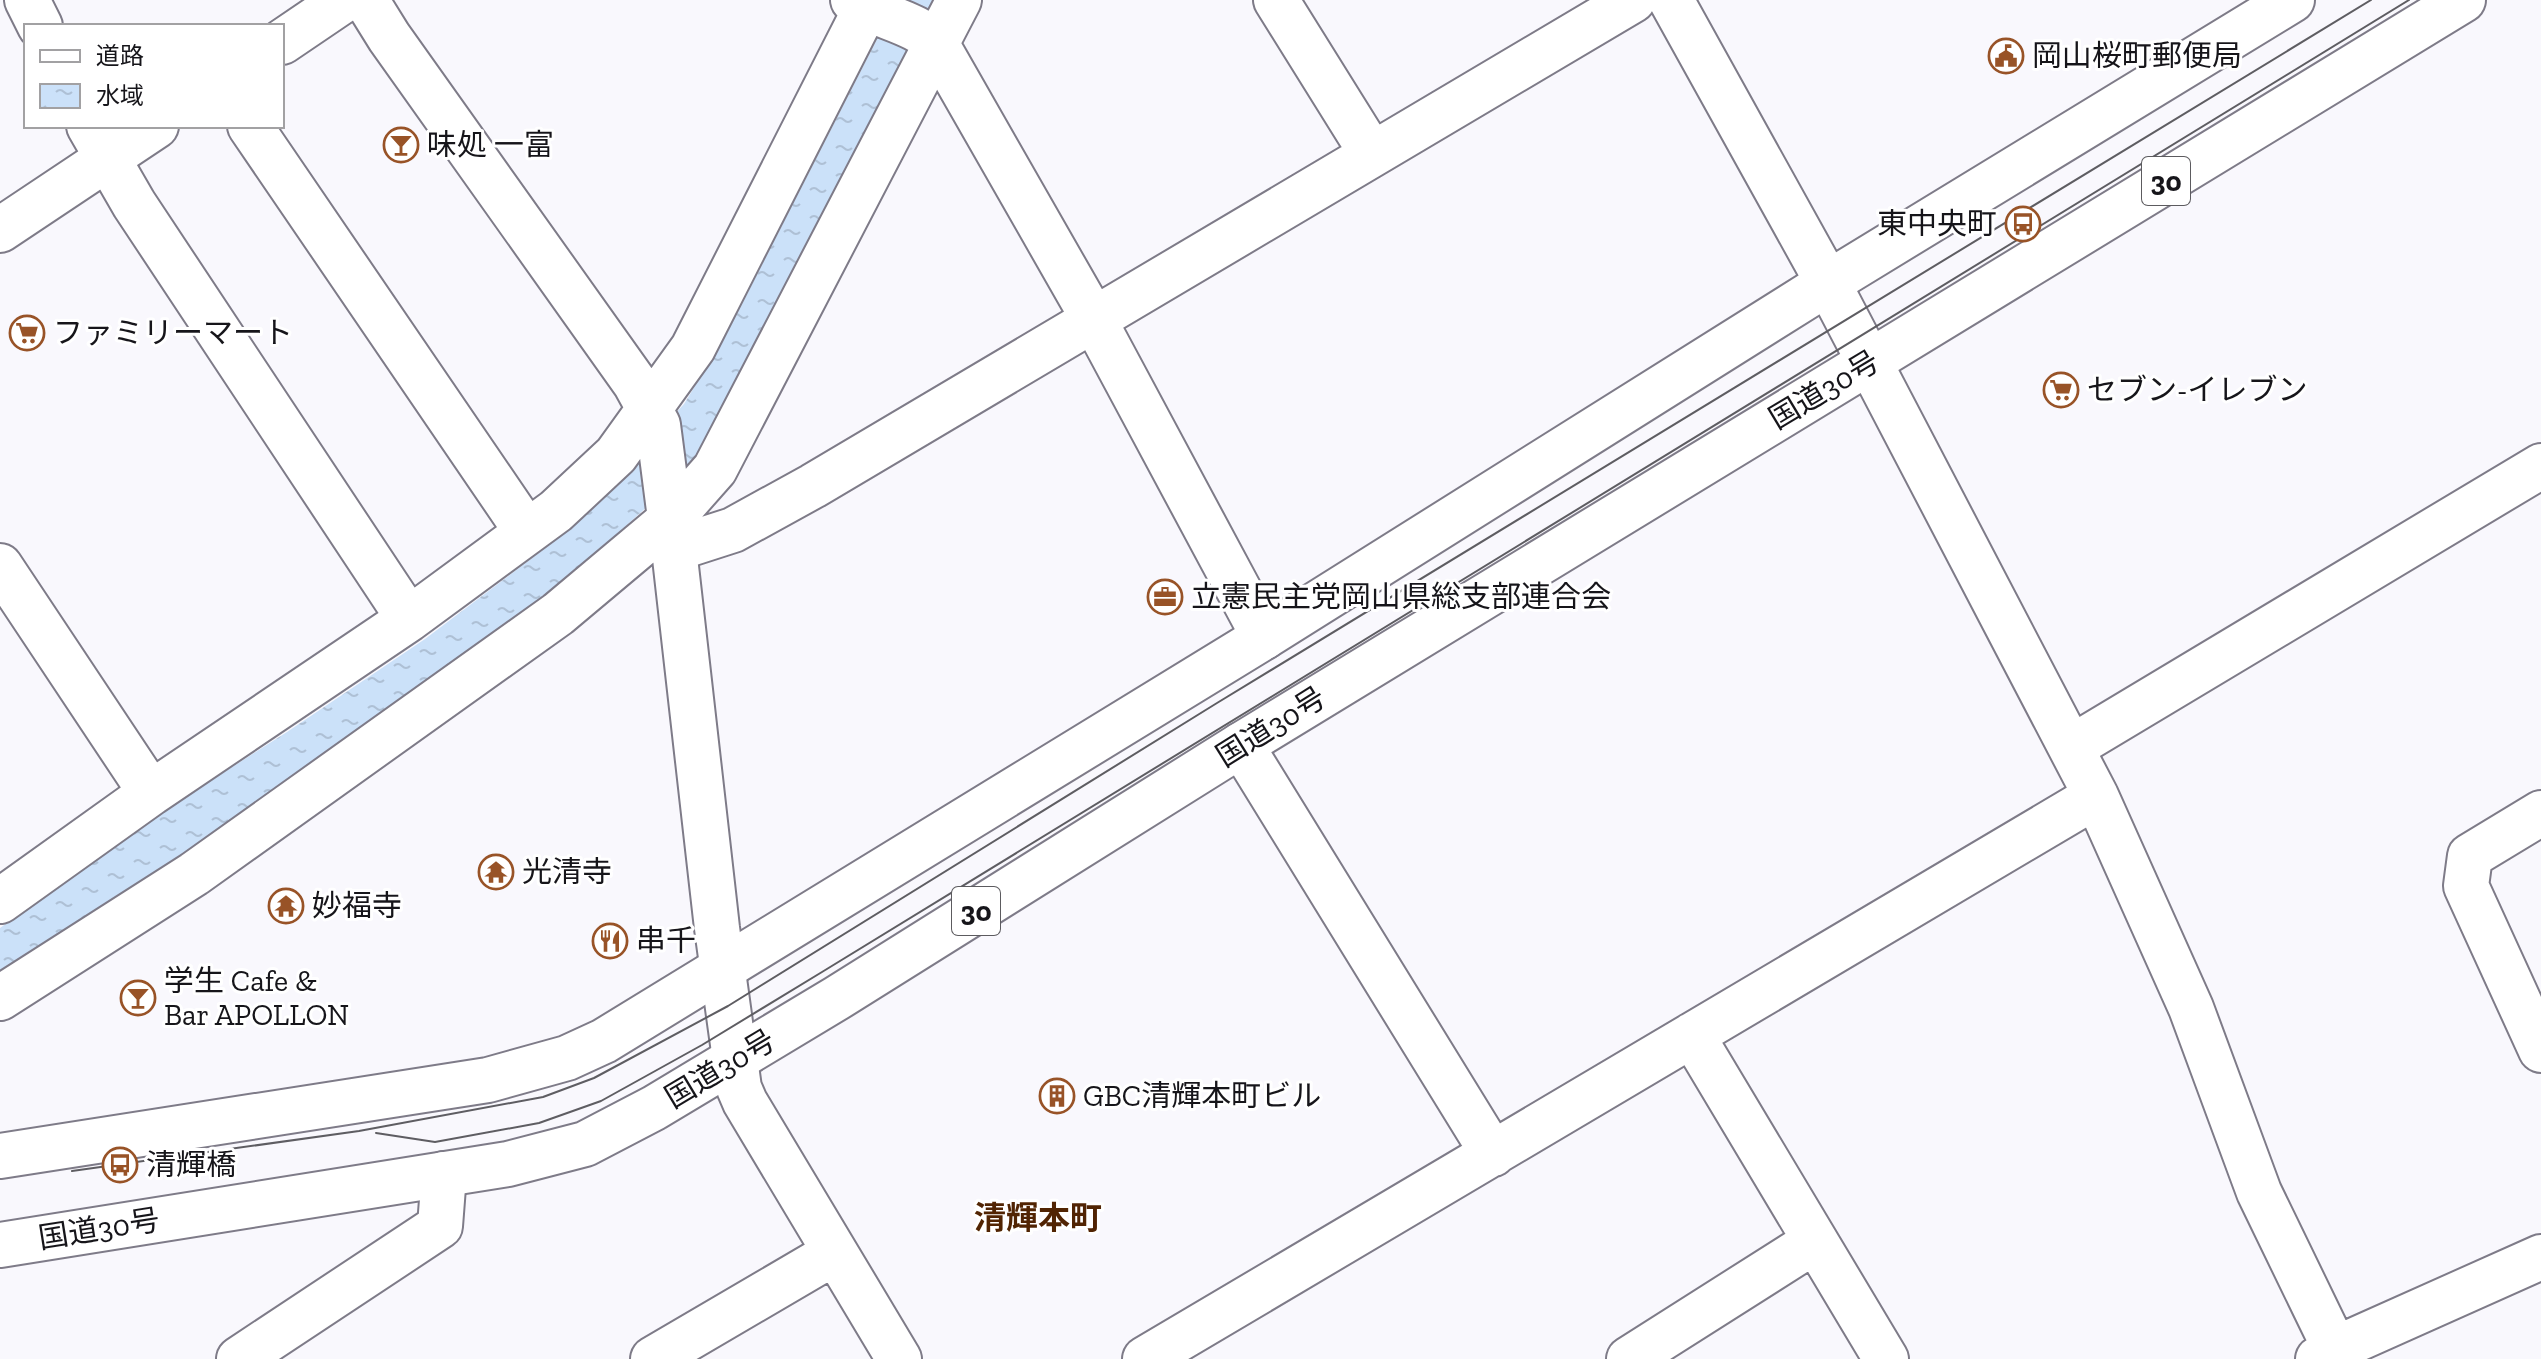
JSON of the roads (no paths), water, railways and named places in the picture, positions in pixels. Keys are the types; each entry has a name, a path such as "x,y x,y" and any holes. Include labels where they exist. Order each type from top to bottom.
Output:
{"main road":[{"path":"27,0 39,24"},
{"path":"284,41 344,0"},
{"path":"366,0 654,416 671,521 739,1088 899,1359"},
{"path":"0,998 194,874 558,614 671,521 715,469 932,40 959,0"},
{"path":"1276,0 1372,154"},
{"path":"671,521 733,530 1633,0"},
{"path":"1671,0 1828,283 2096,796 2191,1008 2259,1192 2331,1356 2541,1257"},
{"path":"0,1156 488,1080 567,1058 604,1041 1264,637 1828,283 2292,0"},
{"name":"国道30号","path":"0,1245 508,1164 585,1144 654,1108 736,1059 1241,745 2463,0"},
{"path":"0,901 151,793 409,619 556,511 654,416 693,348 867,6 932,40 1093,318 1264,637"},
{"path":"0,230 98,143 149,128"},
{"path":"251,128 527,532"},
{"path":"98,143 409,619"},
{"path":"2072,747 2541,466"},
{"path":"0,566 151,793"},
{"path":"1241,745 1493,1154"},
{"path":"1145,1359 2096,796"},
{"path":"2541,813 2470,856 2466,886 2541,1050"},
{"path":"1692,1035 1886,1359"},
{"path":"239,1359 440,1226 444,1174"},
{"path":"1629,1359 1815,1241"},
{"path":"653,1359 834,1253"}],"water":[{"path":"897,0 938,0 692,466 585,563 512,622 186,859 0,977 0,928 157,815 425,639 544,549 584,513 684,404 725,337"}],"tram line":[{"path":"72,1171 359,1131 543,1097 594,1078 728,1006 1217,703 2371,0"},
{"path":"376,1133 435,1142 539,1123 601,1101 702,1045 2409,0"}],"place":[{"name":"岡山桜町郵便局","path":"2006,56"},
{"name":"味処 一富","path":"401,145"},
{"name":"東中央町","path":"2023,224"},
{"name":"ファミリーマート","path":"27,333"},
{"name":"セブン-イレブン","path":"2061,390"},
{"name":"立憲民主党岡山県総支部連合会","path":"1165,597"},
{"name":"光清寺","path":"496,872"},
{"name":"妙福寺","path":"286,906"},
{"name":"串千","path":"610,941"},
{"name":"学生 Cafe & Bar APOLLON","path":"138,998"},
{"name":"GBC清輝本町ビル","path":"1057,1096"},
{"name":"清輝橋","path":"120,1165"}],"district":[{"name":"清輝本町","path":"1038,1218"}]}
